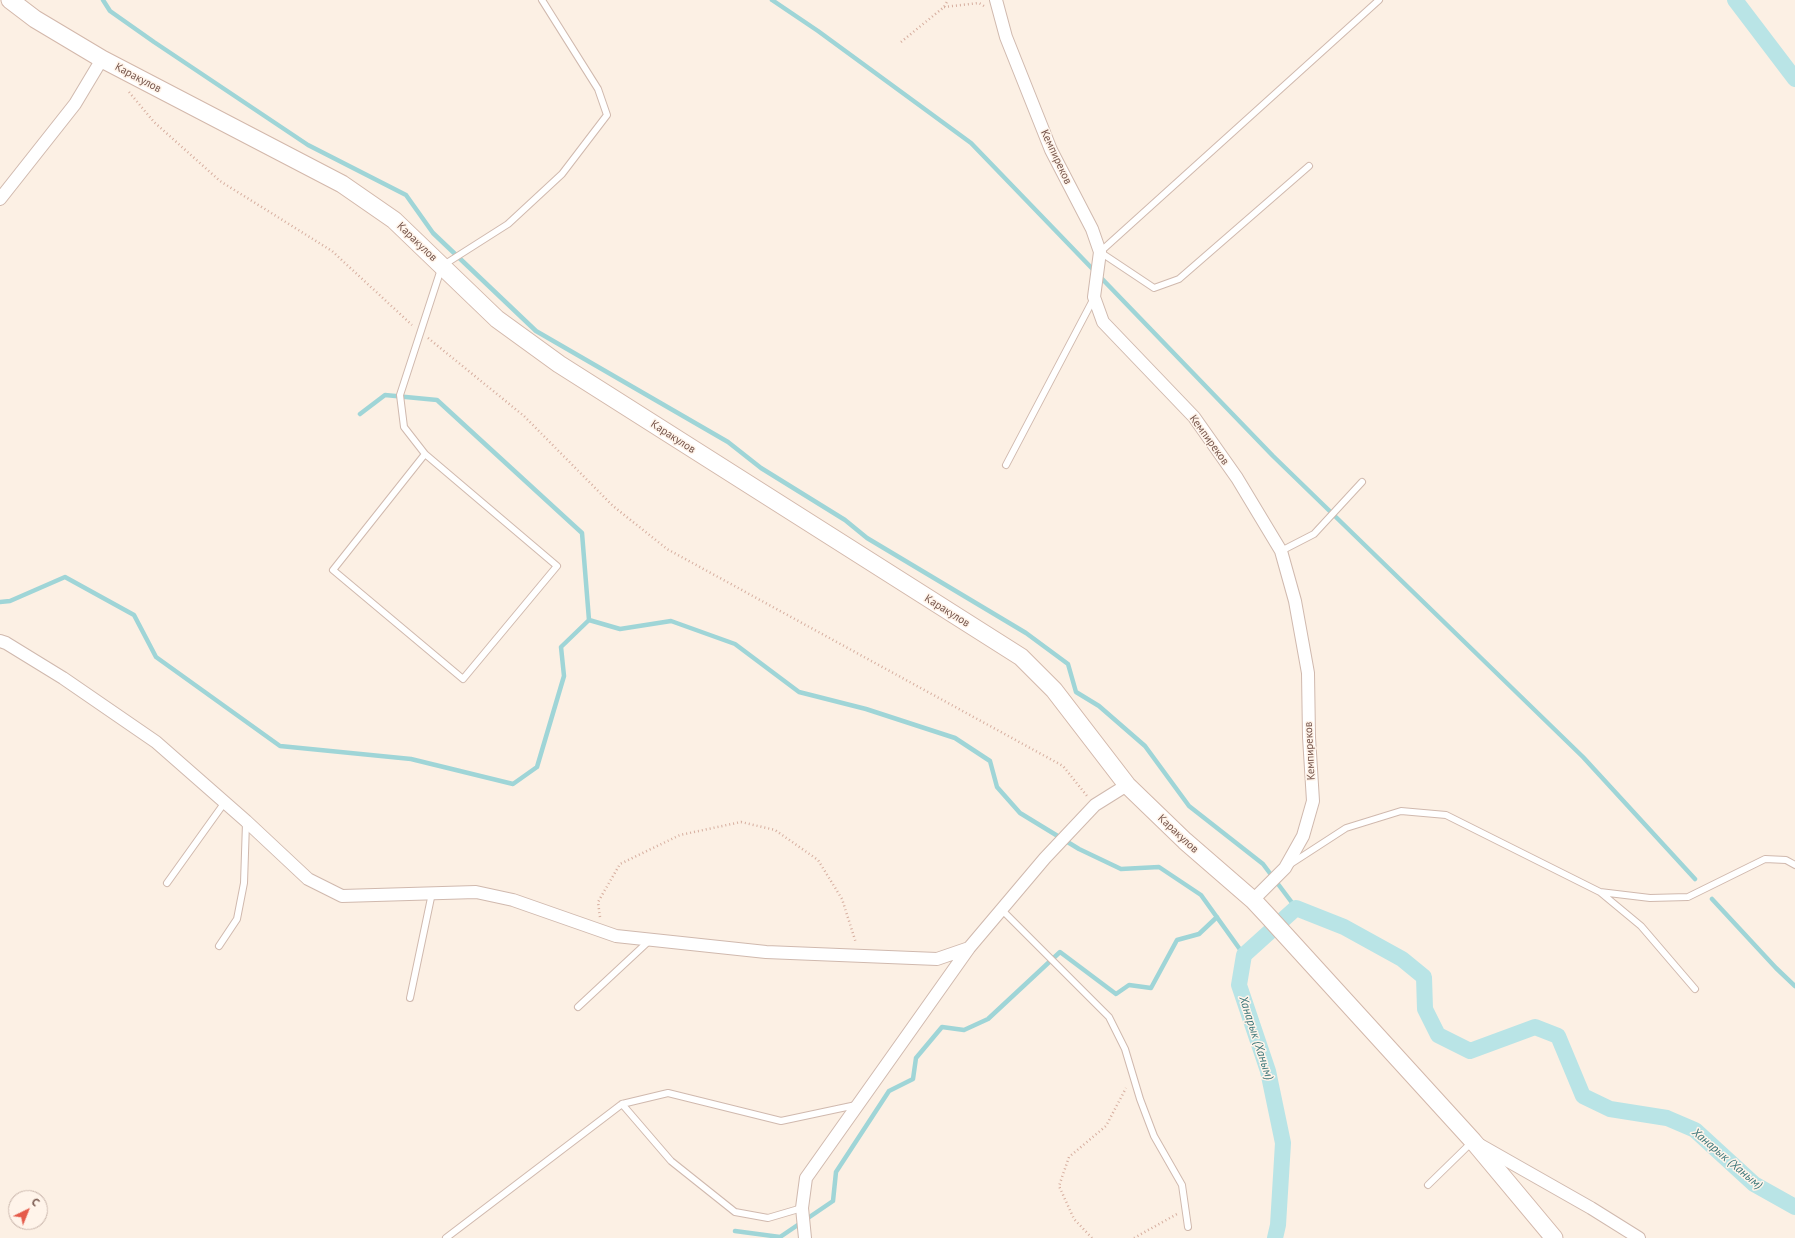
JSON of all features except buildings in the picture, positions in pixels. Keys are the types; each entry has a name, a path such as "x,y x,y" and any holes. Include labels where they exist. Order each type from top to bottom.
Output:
{"main road":[{"name":"Каракулов","path":"10,0 35,19 102,59 342,184 394,220 497,319 559,364 1021,657 1054,690 1127,785 1185,841 1267,915 1474,1141 1554,1238"}],"street":[{"name":"Кемпиреков","path":"996,0 1006,37 1051,150 1092,229 1100,256 1095,291 1103,322 1194,417 1237,478 1281,551 1295,601 1308,673 1309,737 1313,801 1303,836 1284,868 1252,900"},
{"path":"0,199 75,104 102,59"},
{"path":"0,641 6,643 64,678 156,742 246,821 308,879 342,896 476,892 513,900 616,936 766,952 937,959 969,948"},
{"path":"805,1238 802,1208 806,1178 969,948 1045,858 1095,805 1127,785"},
{"path":"1474,1141 1591,1208 1639,1238"}],"lane":[{"path":"425,454 333,570 463,679 557,566 425,454 404,428 400,395 442,266 508,224 562,174 607,115 598,89 542,0"},
{"path":"1309,166 1179,279 1154,288 1100,256 1379,0"},
{"path":"1006,465 1095,291"},
{"path":"1281,551 1314,534 1362,482"},
{"path":"166,883 224,802"},
{"path":"1284,868 1346,828 1401,811 1446,815 1600,892 1641,926 1695,988"},
{"path":"219,946 237,919 244,883 246,821"},
{"path":"1600,892 1650,898 1688,897 1764,859 1786,860 1795,865"},
{"path":"410,998 432,893"},
{"path":"1002,910 1109,1017 1125,1049 1154,1136 1182,1184 1188,1227"},
{"path":"578,1007 651,939"},
{"path":"446,1238 622,1104 668,1093 781,1121 858,1105"},
{"path":"622,1104 671,1161 735,1212 768,1218 802,1208"},
{"path":"1428,1185 1474,1141"}],"path":[{"path":"901,42 944,7 948,0"},
{"path":"944,7 979,3 1000,16"},
{"path":"125,87 154,122 220,181 332,251 420,332 524,416 613,506 667,549 1063,766 1095,805"},
{"path":"602,931 598,902 620,864 680,835 741,822 775,830 818,860 842,899 861,956"},
{"path":"1092,1238 1074,1220 1059,1186 1069,1157 1106,1126 1133,1076"},
{"path":"1134,1238 1186,1209"}],"waterway":[{"path":"103,0 110,11 308,145 406,195 433,233 536,331 728,442 761,468 845,520 867,538 1026,633 1068,664 1076,692 1099,706 1145,746 1189,806 1263,864 1296,908"},
{"path":"772,0 818,31 971,143 1273,456 1583,757 1695,879"},
{"name":"Ханарык (Ханым)","path":"1735,0 1795,79"},
{"path":"360,414 385,395 437,400 582,533 589,620 620,629 671,621 735,644 799,692 866,709 955,738 990,761 997,787 1020,813 1079,849 1121,869 1159,867 1201,895 1244,955"},
{"path":"0,602 10,601 65,577 134,615 156,657 280,746 411,759 513,784 537,767 564,676 561,647 589,620"},
{"path":"1712,899 1776,968 1795,986"},
{"name":"Ханарык (Ханым)","path":"1275,1238 1278,1225 1283,1143 1268,1071 1239,985 1244,955 1296,908 1344,927 1402,959 1424,977 1425,1009 1438,1035 1470,1051 1535,1027 1558,1036 1583,1096 1610,1109 1667,1118 1695,1130 1754,1184 1795,1207"},
{"path":"735,1231 780,1237 833,1201 836,1172 889,1091 913,1079 916,1058 942,1027 964,1030 988,1019 1060,952 1116,994 1129,985 1151,988 1177,940 1199,934 1217,917"}]}
